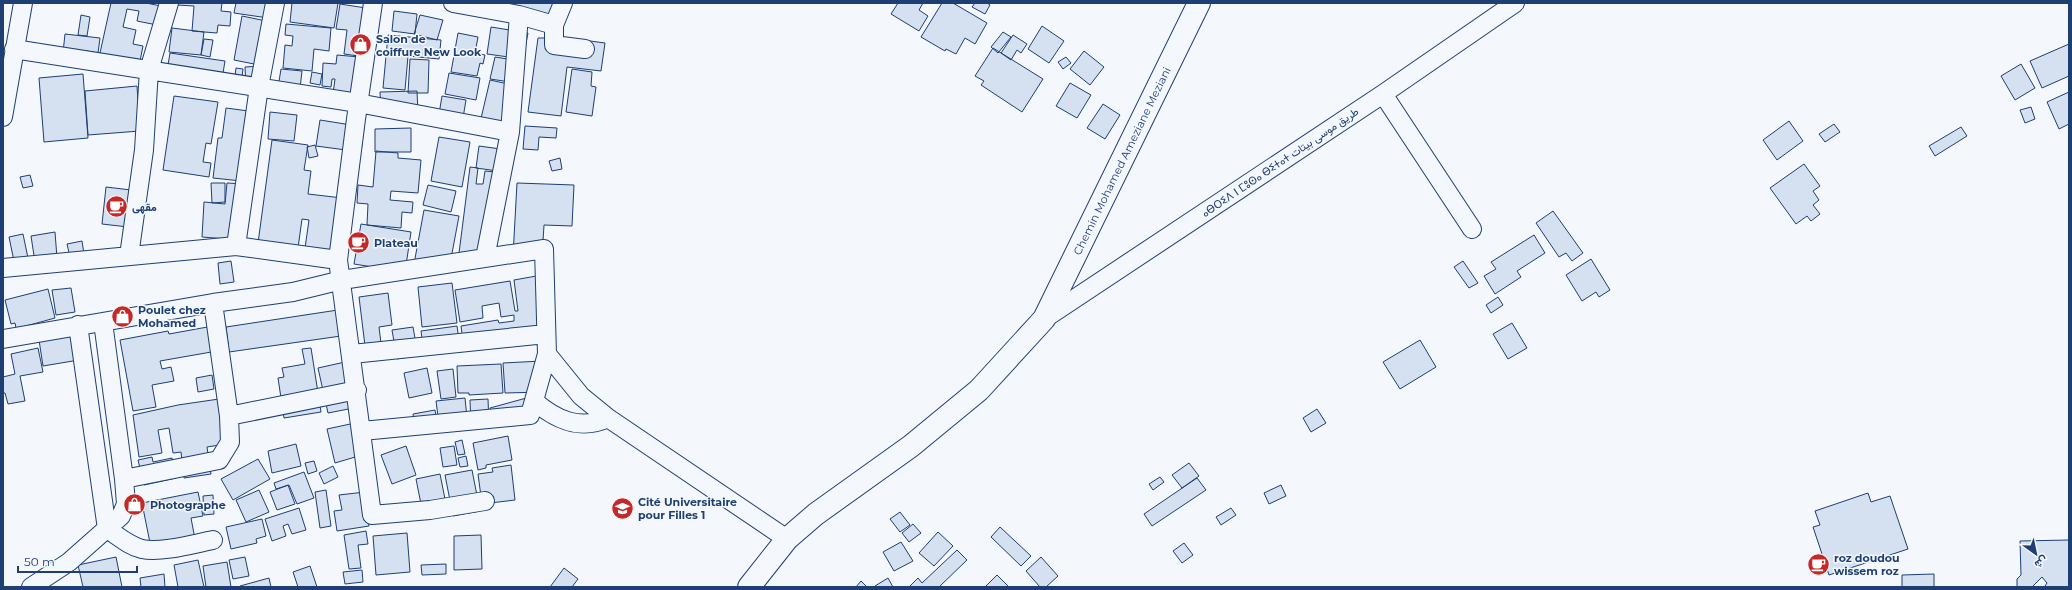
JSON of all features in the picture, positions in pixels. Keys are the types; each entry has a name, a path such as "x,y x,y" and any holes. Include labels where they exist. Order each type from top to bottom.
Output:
{"main road":[{"name":"Chemin Mohamed Ameziane Meziani","path":"749,587 787,539 816,514 911,446 979,390 1044,319 1199,3"}],"street":[{"path":"3,117 23,3"},
{"path":"129,256 144,150 150,70 169,3"},
{"path":"236,246 259,87 275,3"},
{"path":"373,3 358,103 338,260 357,390 372,515 430,510 485,501"},
{"path":"453,3 519,15 554,25"},
{"path":"563,3 554,25 554,45 584,49"},
{"name":"ⴰⴱⵔⵉⴷ ⵏ ⵎⵓⵙⴰ ⴱⵉⵜⴰⵜ طريق موسى بيتات","path":"1044,319 1383,94 1515,3"},
{"path":"485,258 510,132 519,15"},
{"path":"14,49 358,103 510,132"},
{"path":"1383,94 1472,229"},
{"path":"3,268 236,246 338,260"},
{"path":"3,339 213,303 293,292 342,280 544,249 547,354 530,415 362,430"},
{"path":"124,479 219,460 230,442 230,416 213,303"},
{"path":"31,587 69,562 107,529 121,516 126,504 103,322"},
{"path":"78,325 107,529 133,546 142,549 153,550 213,540"},
{"path":"352,354 546,334"},
{"path":"547,354 581,396 608,418 787,539"},
{"path":"230,416 357,390"},
{"path":"534,401 553,416 573,424 593,423 608,418"}],"building":[{"path":"111,3 146,3 161,6 157,25 137,21 139,11 127,9 123,27 136,30 133,44 143,46 138,71 98,62"},
{"path":"177,3 222,3 221,11 231,12 230,26 218,25 217,33 192,31 194,6 177,5"},
{"path":"236,3 278,3 275,19 234,13"},
{"path":"292,3 338,3 334,28 290,22"},
{"path":"507,3 560,3 557,22 505,13"},
{"path":"898,3 923,3 919,10 928,16 919,31 891,14"},
{"path":"942,3 953,3 987,23 975,44 965,38 956,54 946,49 945,51 921,37"},
{"path":"975,3 987,3 990,5 985,14 972,7"},
{"path":"340,4 379,10 373,58 344,54 347,30 336,29"},
{"path":"394,11 417,14 415,34 392,31"},
{"path":"81,15 90,17 87,36 78,35"},
{"path":"420,15 443,20 437,40 414,34"},
{"path":"242,16 271,22 264,66 234,60"},
{"path":"286,24 331,28 329,51 314,49 312,71 283,68 285,45 292,46 293,36 285,35"},
{"path":"1042,26 1064,41 1049,63 1028,49"},
{"path":"491,27 528,33 523,59 487,54"},
{"path":"172,28 204,32 201,55 169,52"},
{"path":"1003,32 1011,37 998,53 991,47"},
{"path":"458,33 478,37 475,53 485,55 483,64 480,63 477,76 451,72"},
{"path":"65,34 100,38 98,53 87,51 85,64 62,62"},
{"path":"388,35 441,40 439,59 408,56 405,90 383,88"},
{"path":"1013,35 1027,44 1021,53 1017,50 1011,60 1001,53"},
{"path":"538,38 568,38 605,43 601,71 567,67 561,116 528,112"},
{"path":"204,39 213,40 210,57 201,55"},
{"path":"2069,44 2069,76 2042,88 2030,61"},
{"path":"993,48 1043,79 1022,112 981,85 984,81 975,76"},
{"path":"1084,51 1104,67 1090,85 1070,69"},
{"path":"170,53 225,61 221,85 166,77"},
{"path":"337,55 371,58 366,104 332,101 335,79 332,79 331,87 322,86 323,63 336,64"},
{"path":"495,57 520,61 517,83 490,79"},
{"path":"1066,57 1071,63 1063,69 1058,62"},
{"path":"410,59 429,60 428,93 408,93"},
{"path":"2021,64 2035,88 2015,100 2001,76"},
{"path":"261,66 246,87 245,67"},
{"path":"236,68 243,69 241,85 234,84"},
{"path":"281,69 302,71 299,97 277,94"},
{"path":"572,69 592,72 591,86 596,87 592,116 566,112"},
{"path":"312,72 322,74 320,85 310,83"},
{"path":"449,73 480,78 476,100 445,94"},
{"path":"83,74 88,138 44,142 39,78"},
{"path":"490,80 522,87 511,134 479,127"},
{"path":"1070,83 1091,95 1077,118 1056,106"},
{"path":"137,86 140,131 88,135 85,91"},
{"path":"417,91 418,113 381,114 380,92"},
{"path":"2069,92 2069,124 2059,129 2047,102"},
{"path":"174,96 218,102 211,144 206,143 203,162 211,163 209,177 163,170"},
{"path":"442,96 466,100 462,124 438,120"},
{"path":"1103,104 1120,115 1105,139 1087,128"},
{"path":"2031,107 2035,119 2025,123 2020,110"},
{"path":"226,108 256,112 251,182 213,178 218,138 222,138"},
{"path":"270,112 297,115 294,141 268,139"},
{"path":"320,120 364,127 361,152 316,146"},
{"path":"1789,121 1803,141 1777,160 1763,140"},
{"path":"1834,124 1840,132 1825,142 1819,134"},
{"path":"525,126 557,128 556,138 539,137 538,150 523,149"},
{"path":"1961,127 1967,136 1935,156 1929,146"},
{"path":"411,128 411,152 375,152 375,129"},
{"path":"439,137 470,142 462,187 431,181"},
{"path":"272,140 308,145 304,170 311,171 308,194 351,199 344,253 305,248 309,220 302,219 298,248 258,243"},
{"path":"315,145 318,156 309,158 307,147"},
{"path":"479,146 508,150 505,172 476,168"},
{"path":"376,151 398,153 398,158 421,160 418,193 391,191 390,200 413,202 412,213 402,212 401,228 367,225 368,204 357,203 358,185 373,187"},
{"path":"560,158 562,169 552,171 549,161"},
{"path":"1804,164 1820,186 1813,191 1819,200 1813,205 1820,214 1811,221 1807,216 1796,224 1770,188"},
{"path":"470,167 478,168 476,184 483,184 485,171 506,173 494,266 458,261"},
{"path":"30,175 33,186 23,188 20,177"},
{"path":"211,183 225,183 225,202 212,203"},
{"path":"227,183 245,184 240,240 202,237 204,202 225,204"},
{"path":"517,183 574,185 572,226 544,225 542,257 513,256"},
{"path":"428,185 456,191 451,212 423,205"},
{"name":"مقهى","path":"106,187 131,190 128,227 102,224"},
{"path":"424,210 459,216 450,264 414,264"},
{"path":"1553,211 1583,253 1572,261 1566,253 1559,257 1536,223"},
{"path":"361,224 411,232 405,272 354,264"},
{"path":"55,232 57,258 35,262 31,236"},
{"path":"23,234 28,258 14,261 9,237"},
{"path":"1534,235 1545,253 1517,271 1521,277 1495,294 1484,276 1496,269 1491,262"},
{"path":"82,241 84,254 70,257 67,244"},
{"path":"1591,259 1610,290 1599,297 1596,292 1582,301 1566,275"},
{"path":"231,261 234,282 220,284 218,263"},
{"path":"1463,261 1478,283 1469,288 1454,267"},
{"path":"542,275 551,335 464,349 461,326 498,320 499,323 514,321 514,315 501,317 499,303 482,306 483,318 460,322 455,290 510,281 515,311 518,311 514,280"},
{"path":"452,283 457,323 422,327 418,287"},
{"path":"71,288 75,312 56,315 52,290"},
{"path":"48,289 55,318 26,326 17,333 15,323 11,324 5,300"},
{"path":"388,293 392,325 379,327 382,352 366,354 359,297"},
{"path":"1498,297 1503,305 1491,313 1486,305"},
{"path":"351,308 355,334 229,352 226,327"},
{"path":"1512,323 1527,348 1508,359 1493,334"},
{"path":"213,326 217,351 160,361 162,369 171,367 174,381 152,385 156,407 133,411 120,340 168,331 169,334"},
{"path":"457,326 460,347 424,352 421,331"},
{"path":"413,327 418,355 397,359 392,330"},
{"path":"75,334 79,360 43,366 39,340"},
{"path":"1420,340 1436,367 1400,389 1383,362"},
{"path":"38,348 43,372 20,376 25,401 8,404 5,393 3,393 3,377 15,374 11,354"},
{"path":"311,348 321,412 284,418 278,378 284,377 282,368 305,364 302,349"},
{"path":"354,360 364,406 328,413 318,368"},
{"path":"542,361 543,392 505,393 503,363"},
{"path":"501,364 503,393 469,395 469,393 458,393 457,366"},
{"path":"427,368 432,393 409,398 404,373"},
{"path":"453,369 456,397 441,399 437,371"},
{"path":"212,375 214,389 198,392 196,378"},
{"path":"530,397 535,414 495,425 490,408"},
{"path":"465,398 468,428 440,432 436,401"},
{"path":"219,399 226,444 207,447 211,474 184,478 181,452 173,453 169,428 158,430 162,453 139,457 133,415 178,405"},
{"path":"488,399 489,425 471,426 470,400"},
{"path":"1317,409 1326,423 1311,432 1303,418"},
{"path":"435,410 438,430 416,434 413,414"},
{"path":"355,423 362,455 335,463 327,429"},
{"path":"508,436 512,460 486,465 486,468 478,470 473,443"},
{"path":"462,440 465,454 458,455 455,442"},
{"path":"296,444 301,466 272,473 268,451"},
{"path":"406,446 416,475 392,484 381,455"},
{"path":"454,446 457,465 443,467 440,448"},
{"path":"466,456 468,466 460,467 458,458"},
{"path":"152,457 153,462 172,458 176,478 144,485 138,460"},
{"path":"258,459 270,479 233,500 221,479"},
{"path":"314,461 317,471 308,474 305,463"},
{"path":"1189,463 1199,476 1182,488 1172,475"},
{"path":"511,465 515,500 482,504 478,474 493,472 492,468"},
{"path":"333,466 338,477 324,484 319,473"},
{"path":"472,470 480,511 453,516 445,475"},
{"path":"304,472 314,498 297,504 289,485 276,489 274,483"},
{"path":"440,474 445,499 421,504 416,479"},
{"path":"1160,477 1164,482 1153,490 1149,484"},
{"path":"1197,478 1206,490 1152,526 1144,514"},
{"path":"288,485 295,504 277,510 270,492"},
{"path":"1281,485 1286,496 1269,504 1264,493"},
{"path":"259,490 269,512 246,522 236,500"},
{"path":"326,490 331,526 320,528 315,492"},
{"path":"198,492 203,516 191,518 195,539 151,548 142,503"},
{"path":"365,492 369,526 337,531 334,511 342,510 339,495"},
{"path":"1868,493 1871,502 1890,496 1908,549 1829,575 1813,527 1820,525 1815,511"},
{"path":"213,495 214,514 204,515 203,496"},
{"path":"299,508 306,530 292,534 288,524 283,526 286,536 272,541 265,519"},
{"path":"1231,508 1236,515 1221,525 1216,517"},
{"path":"900,512 910,525 900,532 890,519"},
{"path":"262,519 266,536 256,539 257,543 231,549 226,527"},
{"path":"913,524 921,533 909,542 902,533"},
{"path":"1000,527 1031,556 1021,566 991,537"},
{"path":"366,531 368,544 358,545 361,568 349,569 344,535"},
{"path":"938,532 953,546 934,566 919,553"},
{"path":"407,533 410,572 376,575 373,536"},
{"path":"481,535 482,569 454,570 454,536"},
{"path":"2069,540 2069,587 2047,587 2045,586 2047,583 2042,577 2032,587 2017,587 2017,579 2021,575 2020,541"},
{"path":"901,542 913,561 894,571 883,552"},
{"path":"1184,543 1193,555 1182,563 1173,551"},
{"path":"957,550 967,560 939,587 909,587 918,578 922,583"},
{"path":"116,557 122,587 83,587 78,565"},
{"path":"245,557 249,576 233,579 229,560"},
{"path":"1041,557 1058,576 1046,587 1040,587 1026,571"},
{"path":"198,560 204,587 178,587 174,565"},
{"path":"227,562 231,587 206,587 203,566"},
{"path":"446,564 446,574 422,575 421,565"},
{"path":"310,566 317,587 298,587 293,572"},
{"path":"564,568 578,579 572,587 550,587"},
{"path":"362,570 363,582 345,584 343,572"},
{"path":"164,574 165,587 141,587 140,578"},
{"path":"1934,574 1934,587 1902,587 1902,575"},
{"path":"997,575 1009,587 985,587"},
{"path":"269,578 271,587 240,587 240,586"},
{"path":"888,578 893,587 875,586"},
{"path":"861,581 867,587 856,587"}],"place":[{"name":"Salon de coiffure New Look","path":"360,45"},
{"name":"مقهى","path":"117,207"},
{"name":"Plateau","path":"359,243"},
{"name":"Poulet chez Mohamed","path":"123,316"},
{"name":"Photographe","path":"134,505"},
{"name":"Cité Universitaire pour Filles 1","path":"623,508"},
{"name":"roz doudou wissem roz","path":"1819,564"}]}
